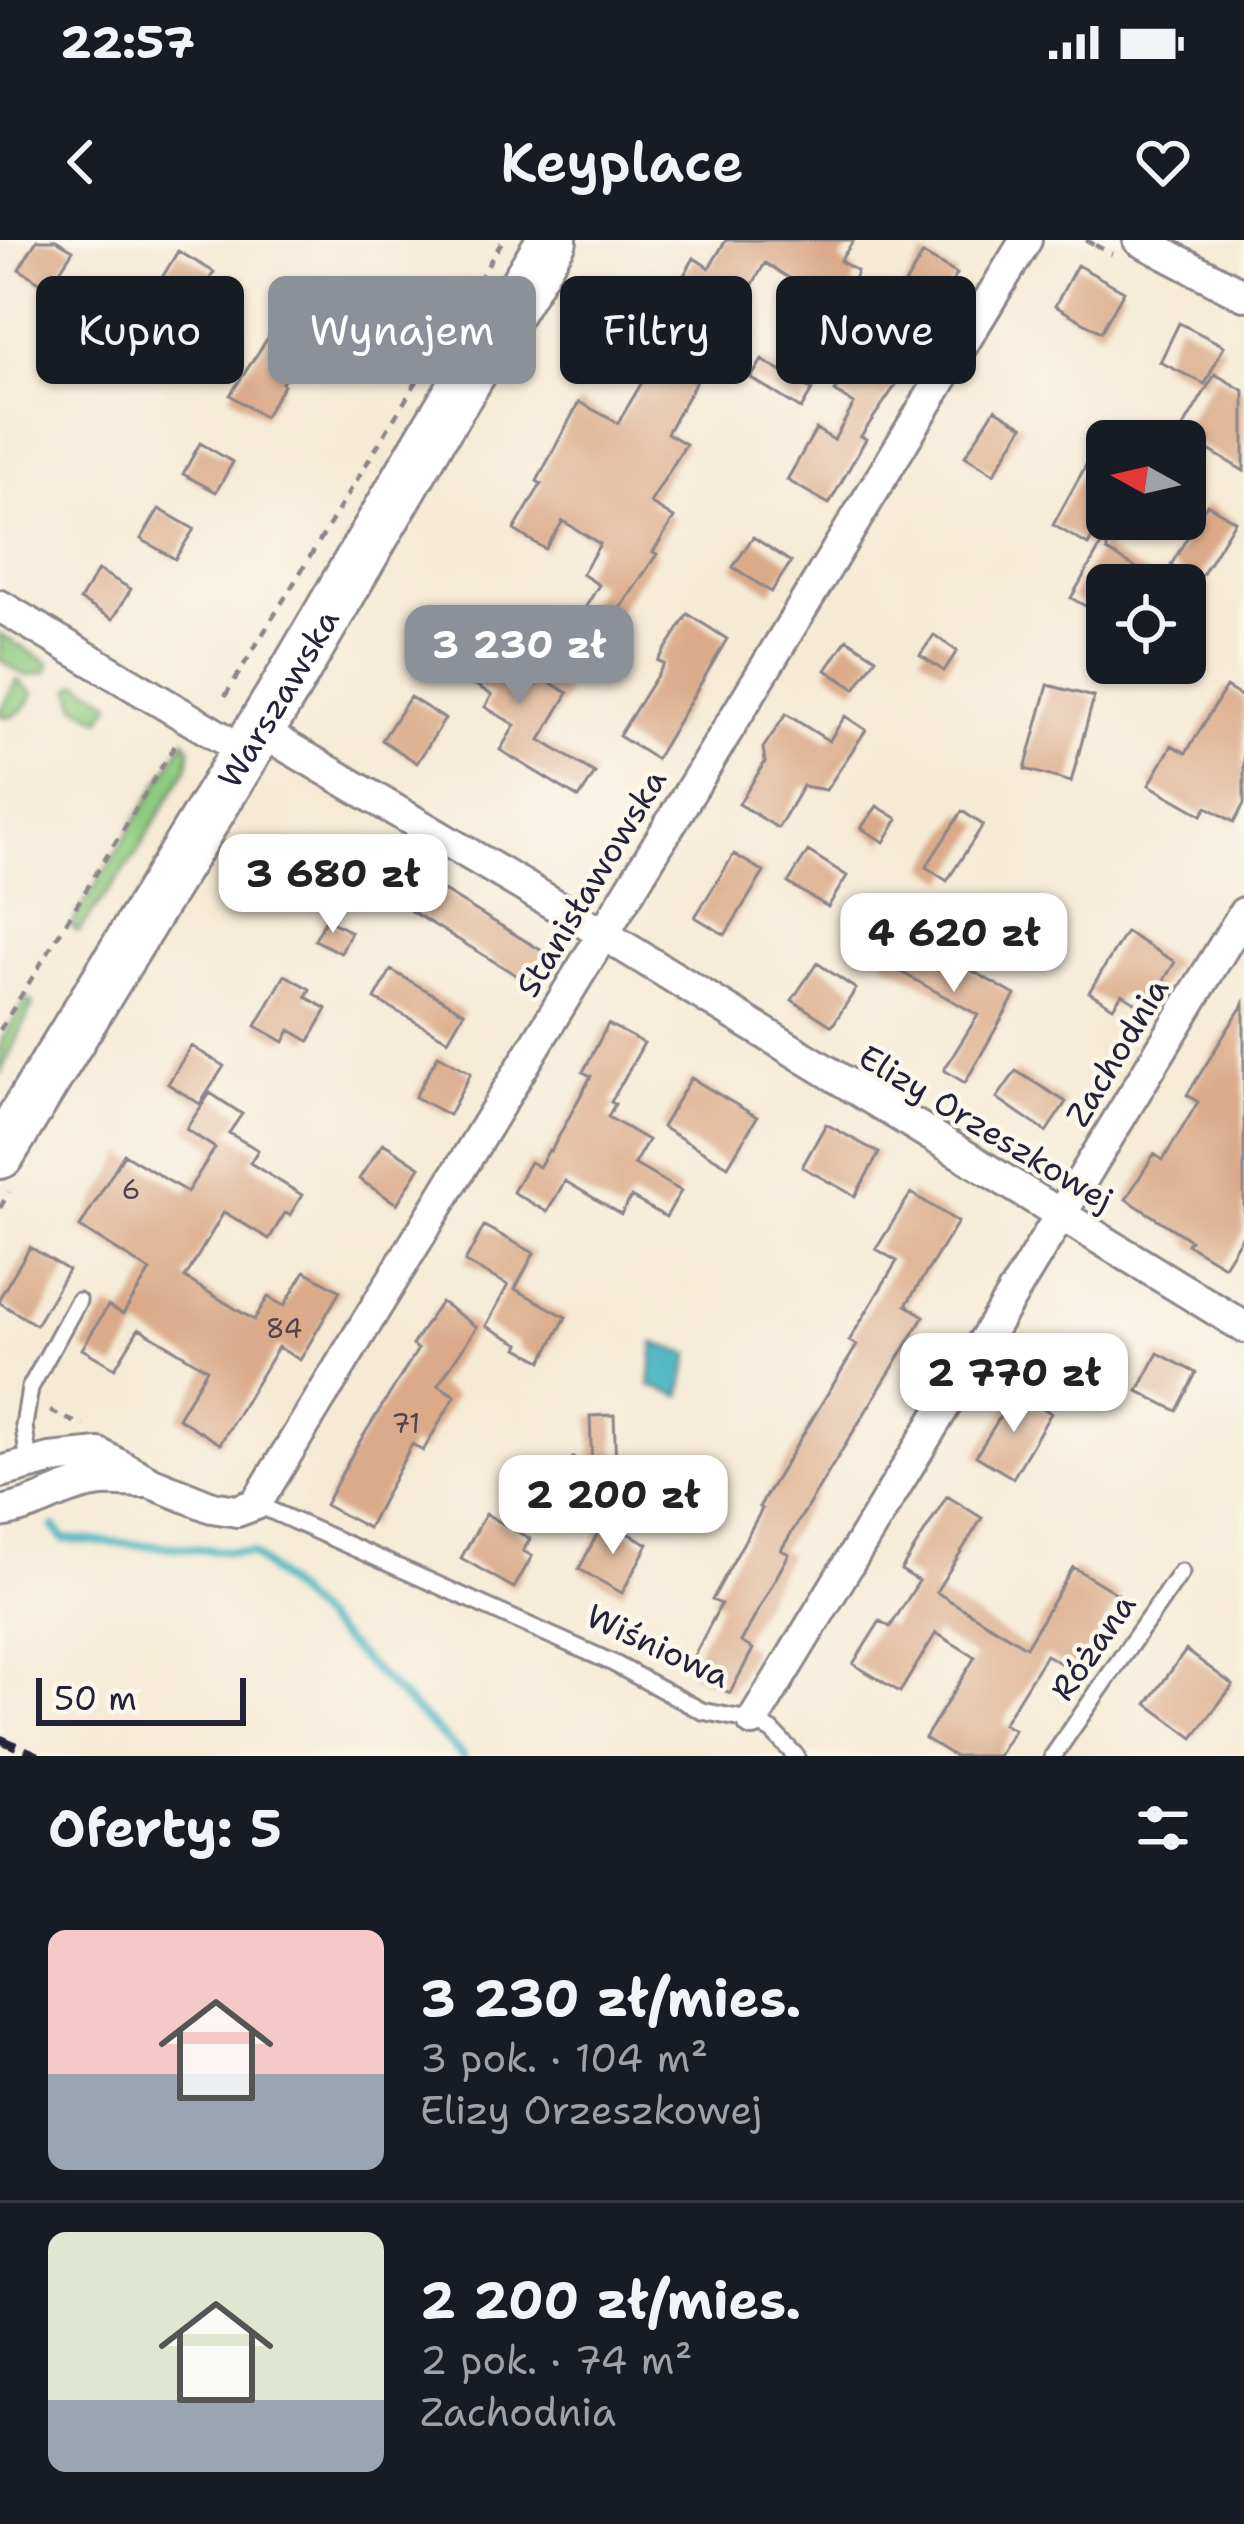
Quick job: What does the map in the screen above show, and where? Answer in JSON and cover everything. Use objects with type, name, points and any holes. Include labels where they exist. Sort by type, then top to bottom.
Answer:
[{"type":"main road","name":"Warszawska","points":[[0,1101],[219,733],[527,240]]},
{"type":"main road","name":"Warszawska","points":[[0,1154],[219,733],[419,458],[552,240]]},
{"type":"street","name":"Stanisławowska","points":[[256,1504],[1026,240]]},
{"type":"street","points":[[1139,240],[1244,295]]},
{"type":"street","name":"Elizy Orzeszkowej","points":[[0,606],[219,733],[602,934],[1244,1327]]},
{"type":"street","name":"Zachodnia","points":[[753,1720],[1244,914]]},
{"type":"street","name":"Wiśniowa","points":[[14,1469],[99,1454],[152,1483],[228,1511],[256,1504]]},
{"type":"street","name":"Wiśniowa","points":[[0,1512],[100,1480],[152,1483]]},
{"type":"lane","points":[[14,1469],[30,1388],[78,1301]]},
{"type":"lane","name":"Wiśniowa","points":[[256,1504],[614,1663],[702,1711],[753,1720],[772,1731],[796,1756]]},
{"type":"lane","name":"Różana","points":[[1053,1756],[1181,1572]]},
{"type":"path","points":[[0,1030],[219,733],[503,240]]},
{"type":"path","points":[[1086,240],[1094,245],[1097,240]]},
{"type":"path","points":[[28,1401],[89,1429]]},
{"type":"green space","points":[[0,634],[49,663],[48,672],[26,676],[0,660]]},
{"type":"green space","points":[[17,680],[34,693],[21,711],[0,716],[0,711]]},
{"type":"green space","points":[[80,683],[112,702],[101,720],[77,706],[71,688]]},
{"type":"green space","points":[[185,740],[190,749],[188,766],[135,856],[78,932],[71,926]]},
{"type":"green space","points":[[27,999],[33,1004],[0,1074],[0,1043]]},
{"type":"water","points":[[654,1343],[690,1354],[681,1396],[650,1386]]},
{"type":"building","points":[[37,240],[56,240],[73,250],[57,276],[36,276],[36,280],[19,269]]},
{"type":"building","points":[[726,240],[854,240],[840,261],[857,271],[855,276],[786,276],[765,263],[752,285],[752,276],[684,276],[694,258],[709,268]]},
{"type":"building","points":[[178,251],[214,272],[212,276],[163,276]]},
{"type":"building","points":[[923,254],[956,276],[910,276]]},
{"type":"building","points":[[1077,265],[1124,291],[1101,332],[1055,306]]},
{"type":"building","points":[[1179,323],[1224,346],[1205,384],[1160,362]]},
{"type":"building","points":[[268,338],[268,384],[284,385],[264,417],[230,395],[237,384],[244,384],[244,374]]},
{"type":"building","points":[[762,360],[776,368],[776,384],[802,384],[812,390],[801,409],[752,376]]},
{"type":"building","points":[[1215,374],[1244,391],[1244,471],[1206,448],[1206,420],[1188,420]]},
{"type":"building","points":[[641,384],[695,384],[667,433],[686,444],[650,503],[674,518],[653,552],[657,554],[595,646],[571,631],[599,585],[582,574],[600,544],[563,521],[545,549],[514,530],[579,402],[618,423]]},
{"type":"building","points":[[840,384],[896,384],[861,436],[866,439],[829,504],[787,480],[816,429],[834,440],[854,404],[835,391]]},
{"type":"building","points":[[995,409],[1023,426],[994,474],[965,456]]},
{"type":"building","points":[[200,443],[233,462],[216,492],[183,474]]},
{"type":"building","points":[[1086,465],[1088,545],[1053,525]]},
{"type":"building","points":[[1206,506],[1235,521],[1206,569],[1206,564],[1172,564],[1186,540],[1206,540]]},
{"type":"building","points":[[159,509],[194,529],[175,559],[141,539]]},
{"type":"building","points":[[753,537],[791,562],[771,592],[733,567]]},
{"type":"building","points":[[1107,540],[1107,551],[1130,564],[1090,564]]},
{"type":"building","points":[[98,570],[131,589],[113,619],[80,600]]},
{"type":"building","points":[[1086,572],[1086,606],[1071,598]]},
{"type":"building","points":[[688,614],[727,639],[656,759],[619,736],[664,664],[658,661]]},
{"type":"building","points":[[451,630],[510,666],[519,650],[549,668],[542,678],[568,693],[540,740],[595,773],[579,798],[500,750],[515,725],[485,707],[492,695],[433,659]]},
{"type":"building","points":[[934,635],[957,651],[944,671],[920,655]]},
{"type":"building","points":[[847,639],[876,658],[855,689],[826,670]]},
{"type":"building","points":[[1048,685],[1094,697],[1071,782],[1025,769]]},
{"type":"building","points":[[1226,687],[1244,698],[1244,804],[1234,822],[1207,807],[1202,815],[1149,785],[1172,745],[1186,753]]},
{"type":"building","points":[[410,697],[445,719],[417,763],[382,740]]},
{"type":"building","points":[[786,714],[829,741],[845,716],[866,730],[826,790],[803,786],[778,828],[739,804],[765,762],[763,748]]},
{"type":"building","points":[[877,806],[898,819],[884,842],[861,828]]},
{"type":"building","points":[[962,811],[983,825],[947,881],[926,867]]},
{"type":"building","points":[[370,846],[547,954],[529,983],[390,898],[385,906],[347,884]]},
{"type":"building","points":[[808,851],[847,876],[828,907],[788,883]]},
{"type":"building","points":[[734,854],[764,872],[725,935],[695,917]]},
{"type":"building","points":[[326,919],[351,932],[341,953],[315,940]]},
{"type":"building","points":[[900,930],[1015,995],[965,1083],[944,1070],[978,1015],[883,962]]},
{"type":"building","points":[[1126,932],[1175,962],[1146,1009],[1122,994],[1113,1007],[1089,992]]},
{"type":"building","points":[[817,963],[856,989],[832,1026],[792,1000]]},
{"type":"building","points":[[391,970],[464,1012],[448,1040],[375,999]]},
{"type":"building","points":[[285,975],[310,989],[306,997],[327,1009],[309,1041],[290,1030],[284,1042],[256,1026]]},
{"type":"building","points":[[1244,1003],[1244,1233],[1224,1266],[1126,1199],[1154,1154],[1163,1160],[1198,1102],[1187,1095]]},
{"type":"building","points":[[608,1024],[644,1043],[611,1102],[615,1104],[608,1117],[648,1140],[634,1164],[681,1191],[666,1217],[631,1197],[621,1214],[565,1181],[547,1212],[513,1192],[530,1162],[539,1167],[551,1151],[591,1076],[583,1072]]},
{"type":"building","points":[[191,1046],[224,1066],[200,1104],[168,1084]]},
{"type":"building","points":[[438,1055],[471,1073],[449,1115],[415,1097]]},
{"type":"building","points":[[1016,1071],[1066,1102],[1046,1132],[997,1098]]},
{"type":"building","points":[[691,1078],[757,1117],[728,1166],[662,1127]]},
{"type":"building","points":[[210,1093],[242,1114],[229,1133],[258,1150],[250,1163],[302,1195],[269,1239],[224,1212],[185,1278],[254,1320],[268,1297],[284,1306],[305,1271],[340,1291],[300,1360],[278,1347],[220,1444],[178,1418],[207,1369],[139,1328],[115,1368],[82,1349],[108,1306],[123,1314],[150,1271],[80,1227],[124,1154],[187,1192],[215,1148],[186,1129]]},
{"type":"building","points":[[826,1124],[879,1153],[855,1196],[802,1167]]},
{"type":"building","points":[[383,1143],[420,1167],[397,1204],[359,1179]]},
{"type":"building","points":[[911,1193],[958,1222],[906,1305],[924,1316],[781,1550],[789,1554],[741,1642],[753,1649],[730,1693],[686,1671],[721,1604],[712,1600],[759,1507],[857,1345],[849,1341],[897,1261],[876,1249]]},
{"type":"building","points":[[484,1226],[534,1253],[515,1289],[566,1317],[542,1361],[486,1326],[508,1285],[465,1262]]},
{"type":"building","points":[[30,1247],[68,1270],[36,1325],[0,1303]]},
{"type":"building","points":[[441,1302],[477,1327],[438,1385],[455,1396],[423,1451],[412,1444],[368,1528],[325,1505],[418,1349],[412,1345]]},
{"type":"building","points":[[1158,1353],[1196,1373],[1177,1411],[1138,1391]]},
{"type":"building","points":[[1015,1392],[1051,1413],[1013,1478],[976,1456]]},
{"type":"building","points":[[614,1415],[616,1467],[592,1468],[590,1416]]},
{"type":"building","points":[[573,1458],[592,1468],[566,1519],[547,1509]]},
{"type":"building","points":[[947,1496],[982,1518],[936,1592],[1026,1647],[1073,1567],[1121,1596],[1076,1672],[1046,1655],[1003,1724],[1014,1730],[998,1756],[954,1756],[925,1738],[975,1657],[936,1633],[900,1692],[853,1664],[880,1621],[890,1627],[919,1581],[901,1570]]},
{"type":"building","points":[[486,1514],[530,1539],[523,1551],[532,1556],[514,1588],[461,1558]]},
{"type":"building","points":[[604,1521],[648,1544],[622,1593],[579,1569]]},
{"type":"building","points":[[1186,1650],[1233,1685],[1193,1738],[1147,1704]]},
{"type":"waterway","points":[[54,1527],[63,1539],[252,1553],[463,1756]]},
{"type":"railway","points":[[0,1739],[38,1756]]}]
